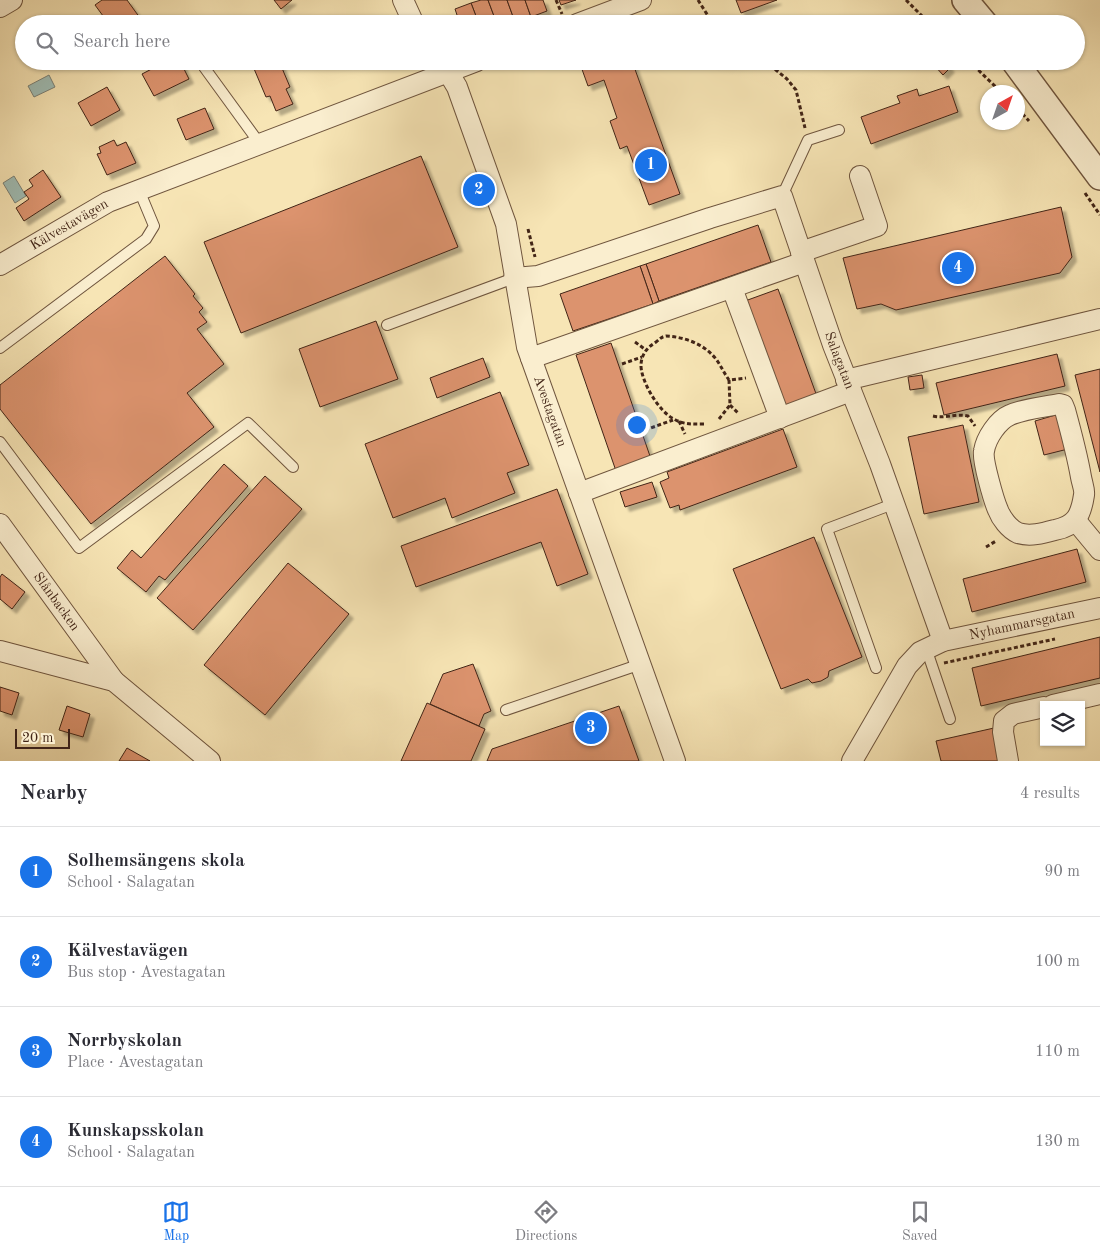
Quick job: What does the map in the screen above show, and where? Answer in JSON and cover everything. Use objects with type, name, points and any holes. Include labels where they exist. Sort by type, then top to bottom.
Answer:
[{"type":"street","points":[[0,7],[12,0]]},
{"type":"street","points":[[403,0],[410,15]]},
{"type":"street","points":[[601,15],[641,0]]},
{"type":"street","points":[[965,0],[978,15]]},
{"type":"street","name":"Kälvestavägen","points":[[0,265],[108,202],[260,144],[436,70]]},
{"type":"street","name":"Avestagatan","points":[[445,70],[457,87],[506,224],[527,347],[675,761]]},
{"type":"street","points":[[1021,70],[1100,177]]},
{"type":"street","points":[[531,358],[732,288],[877,226],[860,176]]},
{"type":"street","points":[[514,278],[538,276],[782,196]]},
{"type":"street","name":"Salagatan","points":[[782,196],[849,386],[894,504],[934,645]]},
{"type":"street","points":[[732,288],[780,418]]},
{"type":"street","points":[[579,492],[780,418],[849,386],[1100,319]]},
{"type":"street","points":[[1059,404],[1063,405],[1080,467],[1084,494],[1076,521],[1070,526],[1061,529],[1029,535],[1018,533],[1011,528],[998,512],[983,453],[986,443],[998,425],[1010,415],[1059,404]]},
{"type":"street","points":[[1076,521],[1100,550]]},
{"type":"street","name":"Slånbacken","points":[[0,524],[114,681]]},
{"type":"street","name":"Nyhammarsgatan","points":[[934,645],[1100,608]]},
{"type":"street","points":[[852,761],[907,666],[920,652],[934,645]]},
{"type":"street","points":[[0,651],[114,681],[210,761]]},
{"type":"street","points":[[1070,701],[1100,694]]},
{"type":"street","points":[[1008,761],[1003,732],[1004,721],[1013,714],[1040,708]]},
{"type":"lane","points":[[206,70],[260,144]]},
{"type":"lane","points":[[782,196],[808,140],[839,130]]},
{"type":"lane","points":[[0,348],[146,239],[154,226],[140,190]]},
{"type":"lane","points":[[387,325],[514,278]]},
{"type":"lane","points":[[0,442],[79,548],[248,423],[292,467]]},
{"type":"lane","points":[[876,668],[827,529],[894,504]]},
{"type":"lane","points":[[934,645],[933,668],[950,719]]},
{"type":"lane","points":[[506,710],[640,664]]},
{"type":"path","points":[[698,0],[707,15]]},
{"type":"path","points":[[906,0],[921,15]]},
{"type":"path","points":[[777,70],[787,78],[796,90],[808,140]]},
{"type":"path","points":[[978,70],[994,85]]},
{"type":"path","points":[[669,336],[694,342],[705,348],[716,358],[729,380],[730,405],[719,420],[704,424],[688,425],[674,419],[661,409],[649,389],[642,370],[643,357],[651,345],[662,337],[669,336]]},
{"type":"path","points":[[622,364],[643,357]]},
{"type":"path","points":[[729,380],[764,376]]},
{"type":"path","points":[[933,416],[942,418],[959,414],[968,416],[986,443]]},
{"type":"path","points":[[645,430],[674,419]]},
{"type":"path","points":[[933,668],[944,663],[1061,638]]},
{"type":"water","points":[[49,75],[55,87],[34,97],[28,86]]},
{"type":"water","points":[[14,176],[26,196],[15,203],[3,183]]},
{"type":"building","points":[[102,0],[127,0],[138,15],[102,15],[95,5]]},
{"type":"building","points":[[274,0],[292,0],[281,9]]},
{"type":"building","points":[[488,0],[494,15],[476,15],[471,3]]},
{"type":"building","points":[[488,0],[507,0],[512,15],[494,15]]},
{"type":"building","points":[[507,0],[525,0],[530,15],[512,15]]},
{"type":"building","points":[[525,0],[543,0],[547,11],[530,15]]},
{"type":"building","points":[[559,0],[576,0],[561,5]]},
{"type":"building","points":[[736,0],[777,0],[741,13]]},
{"type":"building","points":[[471,3],[476,15],[457,15],[455,9]]},
{"type":"building","points":[[150,70],[184,70],[189,79],[154,96],[142,74]]},
{"type":"building","points":[[255,70],[283,70],[290,87],[286,89],[293,104],[276,111],[270,96],[266,97]]},
{"type":"building","points":[[582,70],[635,70],[680,194],[649,205],[627,146],[620,149],[610,121],[617,118],[604,80],[588,86]]},
{"type":"building","points":[[938,70],[948,70],[943,75]]},
{"type":"building","points":[[949,86],[958,112],[871,144],[861,117],[900,103],[897,96],[917,89],[919,96]]},
{"type":"building","points":[[107,87],[120,110],[91,126],[78,103]]},
{"type":"building","points":[[205,108],[214,129],[186,140],[177,119]]},
{"type":"building","points":[[114,140],[117,146],[126,142],[136,163],[107,175],[97,154],[101,153],[99,147]]},
{"type":"building","points":[[421,156],[458,247],[241,333],[204,242]]},
{"type":"building","points":[[43,170],[61,197],[24,221],[16,208],[29,199],[24,192],[33,186],[29,180]]},
{"type":"building","points":[[1061,207],[1072,257],[1060,273],[896,310],[881,304],[857,309],[843,258]]},
{"type":"building","points":[[758,225],[771,262],[659,301],[646,264]]},
{"type":"building","points":[[165,256],[195,294],[193,296],[203,308],[199,312],[207,322],[197,329],[224,364],[187,393],[214,427],[91,524],[0,409],[0,385]]},
{"type":"building","points":[[646,264],[659,301],[653,304],[640,266]]},
{"type":"building","points":[[640,266],[653,304],[573,331],[560,294]]},
{"type":"building","points":[[778,289],[819,402],[786,414],[745,301]]},
{"type":"building","points":[[376,321],[398,379],[320,407],[299,349]]},
{"type":"building","points":[[611,343],[651,459],[616,471],[576,355]]},
{"type":"building","points":[[1057,354],[1065,386],[944,415],[936,383]]},
{"type":"building","points":[[483,358],[490,377],[437,398],[430,378]]},
{"type":"building","points":[[1100,369],[1100,472],[1075,375]]},
{"type":"building","points":[[922,375],[924,388],[910,390],[908,377]]},
{"type":"building","points":[[500,392],[529,465],[507,473],[515,493],[452,518],[445,498],[393,518],[365,444]]},
{"type":"building","points":[[1059,414],[1068,449],[1044,455],[1035,421]]},
{"type":"building","points":[[963,425],[979,502],[924,514],[908,437]]},
{"type":"building","points":[[783,429],[797,467],[680,510],[679,505],[670,508],[660,482],[669,478],[667,472]]},
{"type":"building","points":[[224,464],[248,486],[165,580],[159,576],[146,592],[117,568],[132,550],[141,558]]},
{"type":"building","points":[[265,476],[302,509],[193,630],[157,598]]},
{"type":"building","points":[[652,482],[657,497],[625,507],[620,492]]},
{"type":"building","points":[[557,489],[588,574],[557,586],[541,542],[416,587],[401,546]]},
{"type":"building","points":[[814,537],[862,657],[829,671],[828,677],[821,681],[812,683],[808,679],[781,689],[733,569]]},
{"type":"building","points":[[1077,549],[1086,582],[972,612],[963,579]]},
{"type":"building","points":[[288,563],[349,614],[265,715],[204,665]]},
{"type":"building","points":[[2,574],[25,592],[12,609],[0,599],[0,577]]},
{"type":"building","points":[[1100,637],[1100,678],[981,706],[972,668]]},
{"type":"building","points":[[473,664],[491,711],[484,714],[479,726],[430,704],[443,674]]},
{"type":"building","points":[[0,687],[19,693],[12,715],[0,711]]},
{"type":"building","points":[[427,703],[485,729],[471,761],[401,761]]},
{"type":"building","points":[[67,706],[90,714],[83,737],[59,730]]},
{"type":"building","points":[[619,706],[639,761],[487,761],[492,749]]},
{"type":"building","points":[[994,728],[1002,761],[941,761],[936,741]]},
{"type":"building","points":[[127,748],[150,761],[119,761]]},
{"type":"place","name":"Solhemsängens skola","points":[[651,165]]},
{"type":"place","name":"Kälvestavägen","points":[[479,190]]},
{"type":"place","name":"Kunskapsskolan","points":[[958,268]]},
{"type":"place","name":"Norrbyskolan","points":[[591,728]]}]
